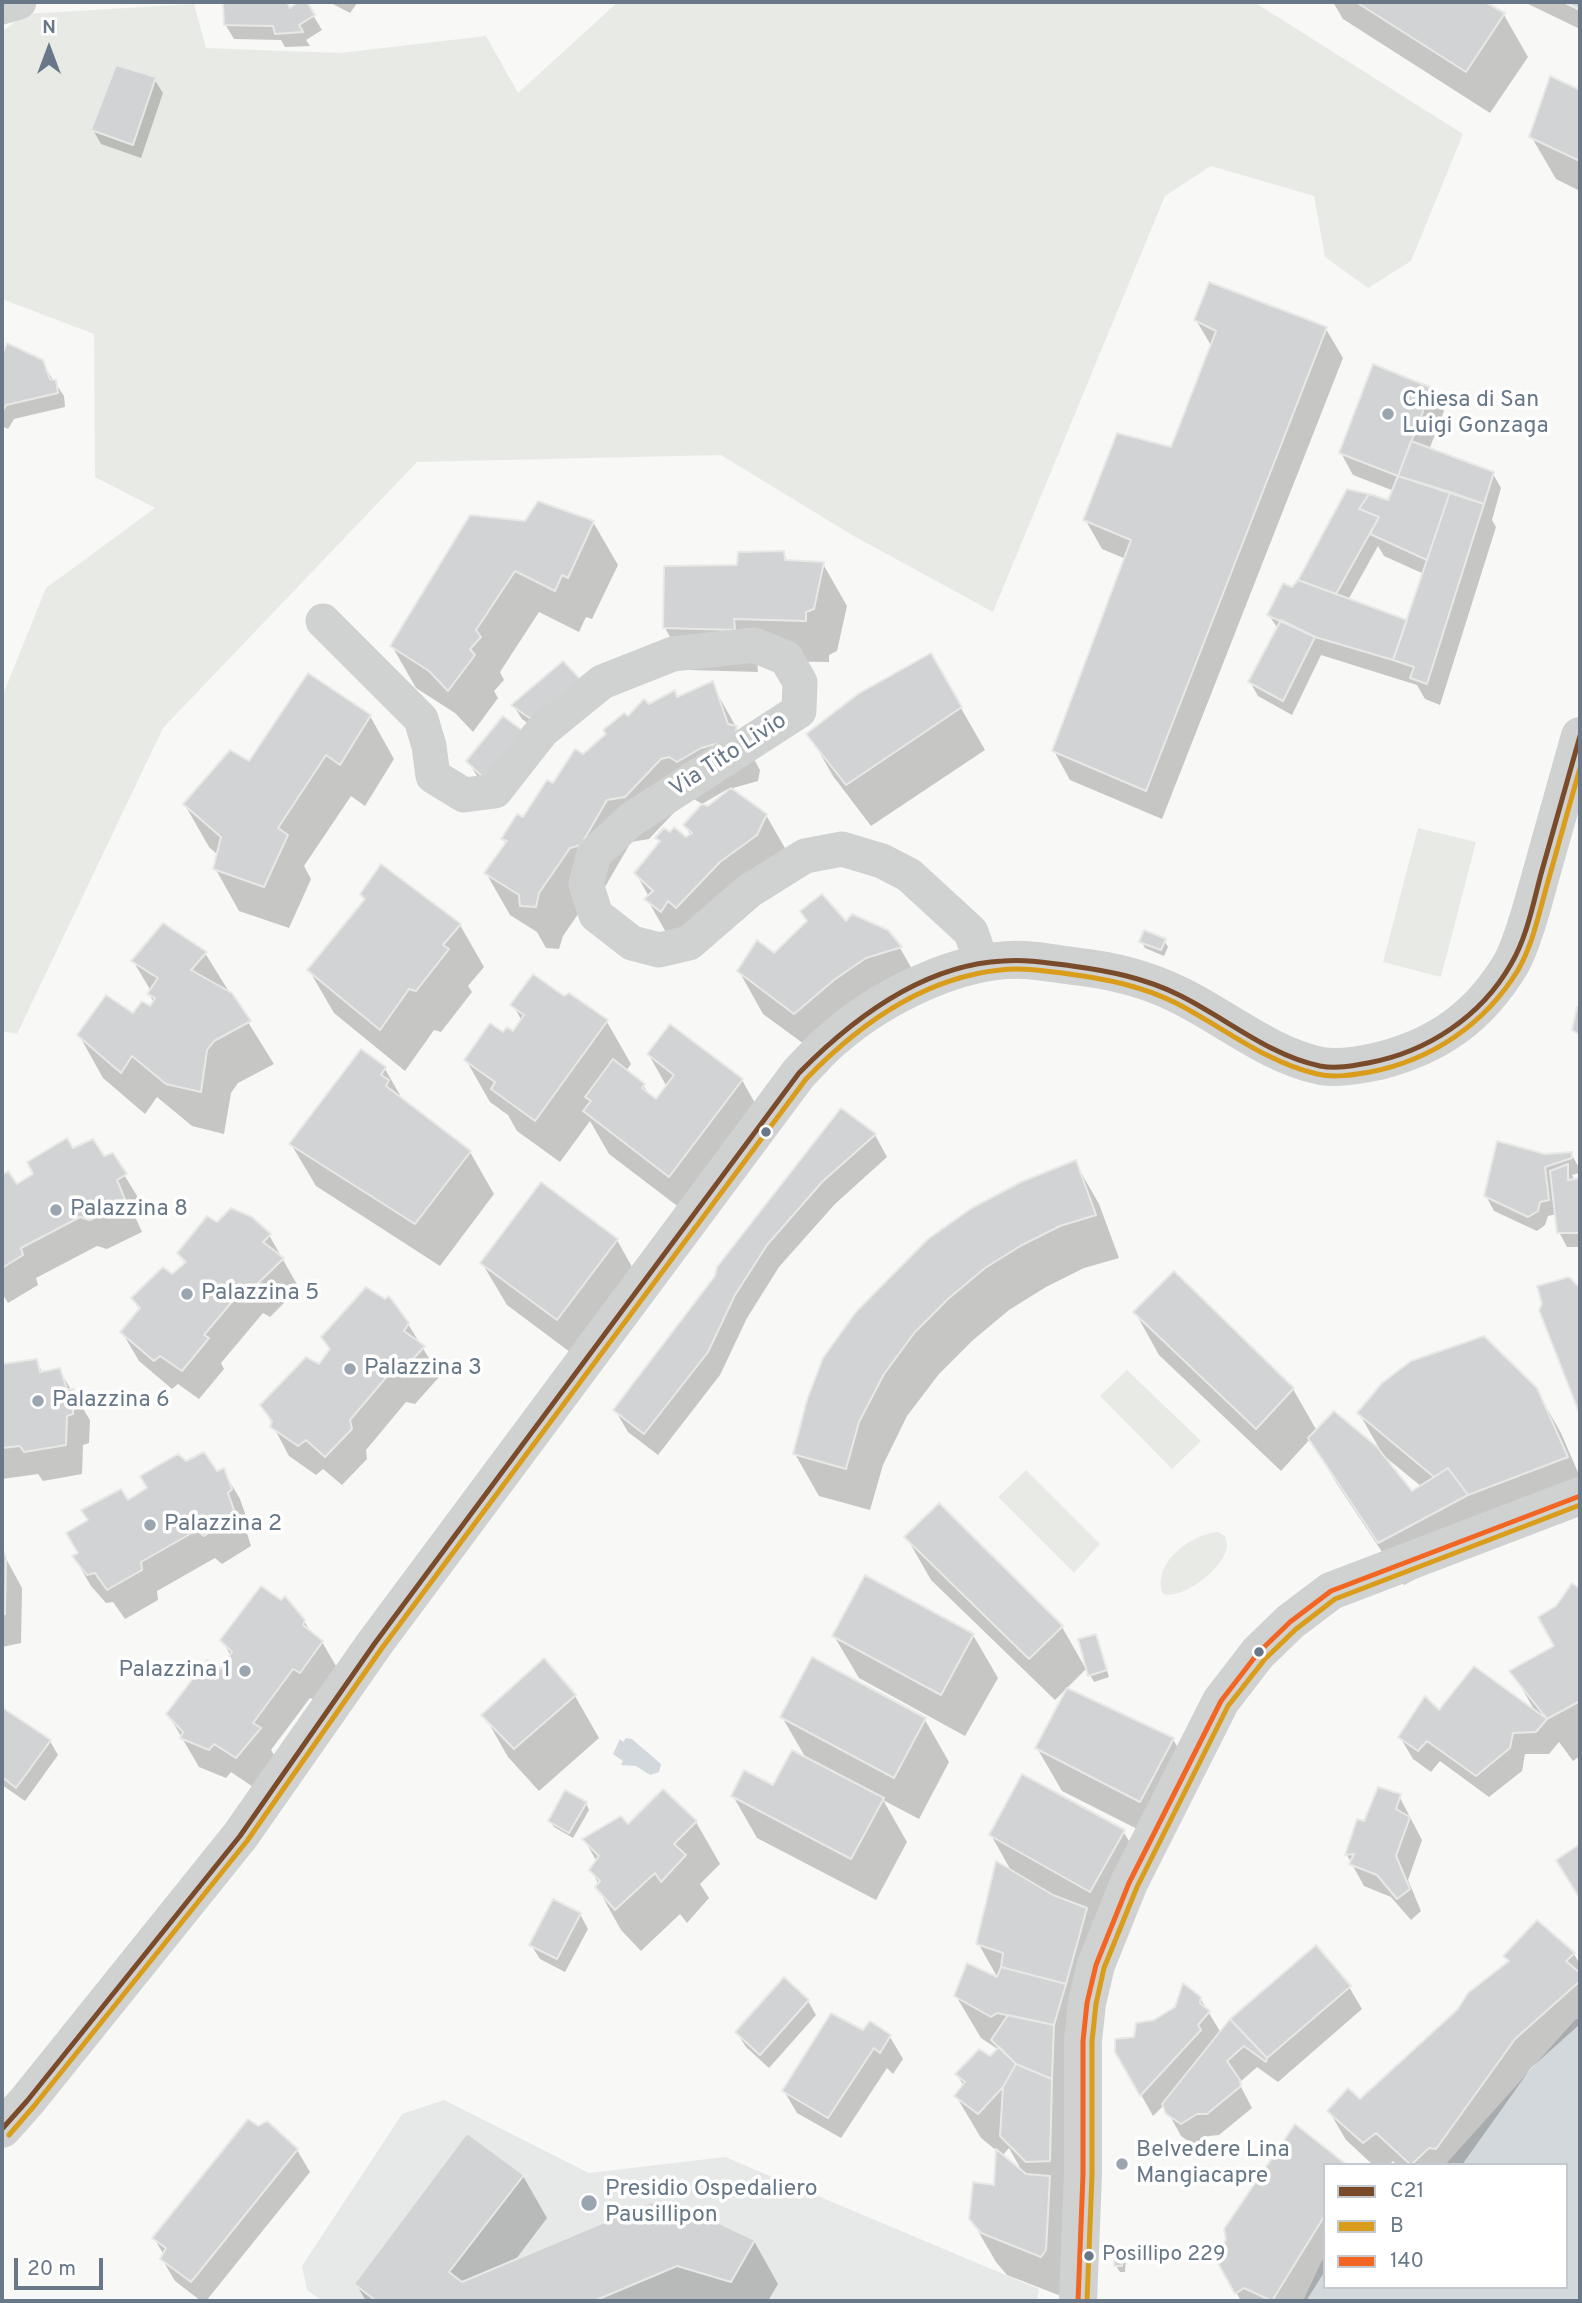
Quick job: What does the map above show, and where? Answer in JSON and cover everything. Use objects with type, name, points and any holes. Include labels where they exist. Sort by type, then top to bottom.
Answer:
[{"type":"street","points":[[2,7],[19,2]]},
{"type":"street","name":"Via Tito Livio","points":[[323,621],[421,719],[429,746],[433,776],[464,795],[495,791],[542,730],[601,682],[673,654],[754,645],[786,658],[800,682],[799,711],[632,819],[594,854],[586,884],[596,915],[632,943],[659,950],[689,943],[749,891],[805,856],[842,849],[882,861],[909,875],[971,932],[982,964]]},
{"type":"street","points":[[2,2129],[240,1836],[375,1643],[799,1073],[832,1039],[874,1007],[945,975],[982,964],[1024,960],[1104,969],[1140,978],[1180,996],[1264,1045],[1322,1066],[1360,1065],[1395,1057],[1437,1041],[1487,999],[1512,961],[1533,903],[1580,736]]},
{"type":"street","points":[[1078,2301],[1083,2175],[1083,2041],[1087,2003],[1096,1965],[1129,1883],[1221,1702],[1258,1653],[1290,1622],[1331,1591],[1580,1496]]},
{"type":"shaded area","points":[[618,2],[1254,2],[1463,134],[1411,261],[1368,288],[1325,257],[1314,196],[1211,166],[1165,196],[993,612],[852,535],[721,455],[417,462],[163,728],[17,1034],[2,1031],[2,697],[46,588],[155,508],[95,477],[94,334],[2,299],[2,32],[25,14],[194,4],[206,48],[340,53],[486,36],[518,93]]},
{"type":"shaded area","points":[[1418,828],[1476,842],[1441,977],[1383,962]]},
{"type":"shaded area","points":[[1127,1370],[1201,1441],[1172,1469],[1100,1396]]},
{"type":"shaded area","points":[[1026,1470],[1100,1544],[1074,1573],[998,1497]]},
{"type":"shaded area","points":[[1218,1532],[1225,1536],[1227,1547],[1219,1564],[1191,1587],[1171,1595],[1163,1594],[1161,1583],[1168,1562],[1196,1538]]},
{"type":"shaded area","points":[[626,1738],[632,1739],[661,1764],[659,1772],[650,1775],[636,1766],[621,1765],[623,1761],[613,1754],[620,1739],[623,1742]]},
{"type":"shaded area","points":[[1580,2018],[1580,2301],[1303,2301],[1323,2258],[1323,2289],[1568,2289],[1568,2163],[1447,2163],[1575,2020]]},
{"type":"shaded area","name":"Presidio Ospedaliero Pausillipon","points":[[444,2100],[589,2173],[725,2157],[1039,2289],[1037,2301],[322,2301],[307,2290],[302,2266],[402,2114]]},
{"type":"building","points":[[223,2],[287,2],[290,8],[298,2],[307,2],[315,15],[299,25],[303,32],[275,34],[273,26],[224,25]]},
{"type":"building","points":[[1356,2],[1485,2],[1505,13],[1466,72]]},
{"type":"building","points":[[1565,2],[1580,2],[1580,9]]},
{"type":"building","points":[[116,65],[156,77],[133,145],[91,130]]},
{"type":"building","points":[[1550,76],[1580,90],[1580,161],[1529,137]]},
{"type":"building","points":[[1209,282],[1327,327],[1146,791],[1052,751],[1131,540],[1083,520],[1117,433],[1171,447],[1216,331],[1194,320]]},
{"type":"building","points":[[7,343],[43,360],[50,379],[56,380],[58,393],[6,405],[2,412],[2,355]]},
{"type":"building","name":"Chiesa di San Luigi Gonzaga","points":[[1373,364],[1432,388],[1398,476],[1339,453]]},
{"type":"building","points":[[1411,441],[1494,472],[1484,504],[1398,476]]},
{"type":"building","points":[[1398,476],[1450,492],[1427,560],[1370,534],[1379,517],[1359,509],[1369,494],[1388,500]]},
{"type":"building","points":[[1347,489],[1369,494],[1359,509],[1379,517],[1336,594],[1298,580]]},
{"type":"building","points":[[1450,492],[1484,504],[1427,684],[1410,678],[1414,667],[1393,660]]},
{"type":"building","points":[[538,501],[594,521],[568,578],[562,575],[555,591],[515,571],[476,630],[481,637],[470,649],[475,655],[448,691],[429,671],[390,646],[470,515],[525,521]]},
{"type":"building","points":[[784,551],[785,560],[824,562],[814,609],[806,612],[806,621],[734,619],[735,630],[663,628],[664,566],[737,565],[738,552]]},
{"type":"building","points":[[1298,580],[1407,620],[1393,660],[1315,637],[1267,615],[1283,583],[1292,587]]},
{"type":"building","points":[[1281,620],[1315,637],[1283,701],[1248,682]]},
{"type":"building","points":[[931,653],[962,707],[846,785],[806,734],[858,694]]},
{"type":"building","points":[[563,661],[583,682],[538,724],[511,705]]},
{"type":"building","points":[[308,673],[371,715],[340,765],[326,755],[278,828],[288,835],[264,887],[213,869],[221,837],[183,804],[230,750],[249,761]]},
{"type":"building","points":[[713,681],[728,724],[737,726],[734,739],[701,748],[677,762],[669,757],[661,759],[625,797],[607,800],[581,845],[570,848],[539,893],[536,907],[520,906],[519,895],[484,873],[507,841],[501,839],[517,814],[523,817],[547,780],[553,783],[575,749],[583,754],[606,734],[603,730],[624,713],[628,716],[644,699],[649,704],[675,690],[677,697]]},
{"type":"building","points":[[503,716],[527,734],[489,783],[466,761]]},
{"type":"building","points":[[731,788],[767,814],[757,835],[720,862],[676,908],[668,901],[661,912],[644,899],[653,891],[634,873],[660,841],[655,838],[664,828],[670,832],[674,827],[686,837],[692,833],[683,825],[702,804],[708,806]]},
{"type":"building","points":[[381,864],[461,924],[443,945],[449,949],[416,991],[409,989],[380,1030],[307,970],[365,899],[360,894]]},
{"type":"building","points":[[822,894],[846,921],[852,914],[888,930],[902,947],[866,958],[834,980],[794,1014],[737,971],[757,940],[774,953],[807,921],[800,911]]},
{"type":"building","points":[[163,923],[207,952],[191,970],[232,993],[251,1021],[214,1041],[207,1050],[201,1092],[166,1084],[132,1056],[121,1073],[77,1035],[106,995],[133,1013],[142,1001],[150,1006],[155,998],[147,994],[158,978],[131,961]]},
{"type":"building","points":[[1144,930],[1166,939],[1161,950],[1139,942]]},
{"type":"building","points":[[533,974],[564,996],[569,993],[608,1020],[535,1121],[491,1089],[495,1082],[464,1060],[490,1023],[503,1032],[507,1027],[513,1031],[524,1015],[510,1005]]},
{"type":"building","points":[[1577,1007],[1580,1009],[1580,1035],[1572,1030]]},
{"type":"building","points":[[670,1024],[743,1079],[669,1177],[583,1111],[591,1101],[585,1097],[613,1059],[645,1084],[642,1088],[656,1099],[674,1075],[647,1054]]},
{"type":"building","points":[[361,1049],[386,1067],[381,1075],[389,1080],[386,1086],[471,1151],[415,1224],[289,1144]]},
{"type":"building","points":[[841,1108],[876,1134],[822,1182],[767,1245],[735,1295],[708,1352],[644,1434],[613,1410],[715,1276],[717,1267]]},
{"type":"building","name":"Palazzina 8","points":[[67,1138],[73,1148],[93,1139],[104,1156],[113,1153],[127,1174],[117,1180],[126,1202],[90,1220],[80,1217],[21,1248],[23,1255],[2,1268],[2,1175],[8,1171],[17,1184],[33,1174],[27,1162]]},
{"type":"building","points":[[1497,1141],[1545,1154],[1572,1152],[1572,1158],[1545,1167],[1549,1200],[1540,1202],[1538,1211],[1528,1217],[1484,1196]]},
{"type":"building","points":[[1076,1160],[1096,1215],[1060,1226],[985,1268],[915,1332],[884,1374],[859,1422],[846,1469],[793,1454],[807,1400],[823,1358],[856,1312],[928,1239],[972,1208],[1021,1182]]},
{"type":"building","points":[[1568,1164],[1568,1180],[1580,1178],[1580,1233],[1557,1233],[1550,1171]]},
{"type":"building","points":[[541,1182],[618,1239],[557,1320],[480,1263]]},
{"type":"building","name":"Palazzina 5","points":[[231,1208],[252,1217],[271,1234],[263,1242],[284,1258],[252,1289],[246,1285],[204,1335],[209,1338],[182,1371],[160,1356],[154,1361],[120,1332],[140,1308],[131,1298],[163,1267],[172,1274],[186,1262],[177,1253],[207,1216],[217,1222]]},
{"type":"building","points":[[1174,1271],[1294,1388],[1256,1429],[1133,1312]]},
{"type":"building","points":[[1569,1277],[1580,1288],[1580,1415],[1539,1310],[1542,1304],[1537,1286]]},
{"type":"building","name":"Palazzina 3","points":[[366,1287],[385,1299],[389,1296],[409,1323],[404,1331],[425,1346],[398,1375],[389,1374],[350,1420],[352,1429],[325,1457],[306,1440],[298,1446],[270,1427],[272,1421],[260,1405],[306,1357],[319,1364],[330,1349],[321,1337]]},
{"type":"building","points":[[1484,1336],[1537,1388],[1568,1457],[1468,1495],[1448,1468],[1434,1477],[1357,1413],[1382,1383],[1411,1361]]},
{"type":"building","name":"Palazzina 6","points":[[37,1359],[40,1372],[60,1368],[67,1389],[74,1389],[73,1414],[67,1416],[66,1445],[24,1452],[20,1446],[2,1448],[2,1364]]},
{"type":"building","points":[[1334,1411],[1376,1446],[1412,1491],[1448,1468],[1468,1495],[1378,1543],[1308,1438]]},
{"type":"building","name":"Palazzina 2","points":[[204,1452],[217,1471],[224,1468],[232,1489],[228,1493],[236,1516],[204,1536],[197,1530],[141,1562],[142,1570],[107,1590],[95,1573],[87,1575],[72,1556],[78,1553],[66,1533],[88,1520],[81,1510],[121,1489],[128,1500],[147,1488],[140,1476],[178,1454],[186,1461]]},
{"type":"building","points":[[939,1503],[1063,1626],[1029,1659],[904,1537]]},
{"type":"building","points":[[2,1549],[6,1557],[5,1614],[2,1614]]},
{"type":"building","points":[[865,1575],[974,1634],[941,1695],[832,1636]]},
{"type":"building","points":[[1572,1583],[1580,1589],[1580,1701],[1547,1719],[1509,1671],[1554,1646],[1538,1617],[1556,1606]]},
{"type":"building","name":"Palazzina 1","points":[[261,1586],[281,1600],[285,1596],[305,1620],[303,1625],[323,1641],[300,1673],[293,1669],[253,1723],[261,1728],[236,1758],[214,1744],[209,1750],[180,1738],[183,1732],[166,1714],[207,1660],[221,1669],[232,1652],[220,1640]]},
{"type":"building","points":[[1096,1634],[1107,1670],[1088,1676],[1078,1639]]},
{"type":"building","points":[[812,1657],[926,1718],[894,1778],[780,1717]]},
{"type":"building","points":[[544,1658],[576,1695],[514,1749],[481,1715]]},
{"type":"building","points":[[1474,1666],[1547,1719],[1536,1732],[1513,1733],[1510,1748],[1476,1776],[1427,1741],[1418,1751],[1398,1737],[1425,1696],[1439,1710]]},
{"type":"building","points":[[1067,1688],[1174,1738],[1140,1802],[1035,1748]]},
{"type":"building","points":[[3,1708],[51,1740],[16,1788],[2,1777]]},
{"type":"building","points":[[792,1750],[884,1798],[851,1859],[731,1796],[744,1770],[773,1785]]},
{"type":"building","points":[[1022,1774],[1125,1830],[1090,1892],[989,1835]]},
{"type":"building","points":[[1378,1787],[1401,1794],[1396,1809],[1410,1817],[1396,1856],[1410,1889],[1397,1899],[1377,1875],[1349,1864],[1354,1854],[1345,1855],[1357,1819],[1364,1821]]},
{"type":"building","points":[[663,1789],[697,1821],[674,1844],[686,1855],[661,1882],[655,1873],[615,1910],[595,1887],[600,1881],[589,1870],[599,1856],[582,1839],[621,1816],[628,1824]]},
{"type":"building","points":[[565,1790],[587,1802],[569,1833],[548,1821]]},
{"type":"building","points":[[1580,1844],[1580,1899],[1556,1860]]},
{"type":"building","points":[[996,1861],[1053,1895],[1087,1908],[1066,1984],[1001,1967],[1003,1953],[976,1944]]},
{"type":"building","points":[[553,1899],[581,1913],[557,1959],[529,1945]]},
{"type":"building","points":[[1537,1920],[1575,1953],[1566,1961],[1580,1973],[1580,1981],[1515,2039],[1436,2149],[1429,2148],[1413,2163],[1409,2163],[1376,2133],[1363,2143],[1327,2111],[1348,2088],[1360,2099],[1458,2009],[1468,1993],[1509,1961],[1503,1956]]},
{"type":"building","points":[[1316,1945],[1351,1986],[1267,2058],[1230,2019]]},
{"type":"building","points":[[967,1963],[997,1977],[1001,1967],[1066,1984],[1054,2025],[997,2013],[991,2017],[954,1996]]},
{"type":"building","points":[[784,1977],[809,2000],[760,2055],[735,2032]]},
{"type":"building","points":[[1183,1983],[1201,1997],[1200,2003],[1210,2011],[1198,2025],[1201,2030],[1140,2096],[1115,2052],[1115,2039],[1134,2037],[1136,2023],[1154,2020],[1175,2007]]},
{"type":"building","points":[[831,2013],[863,2030],[870,2021],[891,2035],[880,2053],[874,2048],[828,2118],[782,2091]]},
{"type":"building","points":[[1008,2015],[1054,2025],[1052,2079],[1016,2064],[991,2040]]},
{"type":"building","points":[[1230,2019],[1267,2058],[1266,2062],[1244,2046],[1227,2061],[1241,2086],[1207,2114],[1197,2114],[1181,2124],[1166,2114],[1162,2104]]},
{"type":"building","points":[[999,2047],[1016,2064],[1003,2087],[978,2114],[954,2096],[965,2082],[955,2074],[979,2049],[990,2056]]},
{"type":"building","points":[[1016,2064],[1052,2079],[1050,2161],[1026,2162],[1000,2136],[1003,2087]]},
{"type":"building","points":[[248,2119],[258,2126],[267,2121],[298,2149],[191,2282],[160,2259],[166,2248],[152,2238]]},
{"type":"building","points":[[1295,2124],[1344,2163],[1323,2163],[1323,2218],[1272,2301],[1244,2288],[1235,2294],[1214,2256],[1226,2240],[1224,2229]]},
{"type":"building","points":[[467,2133],[524,2175],[449,2272],[462,2282],[652,2202],[677,2203],[755,2240],[731,2282],[677,2266],[594,2301],[376,2301],[354,2284]]},
{"type":"building","points":[[996,2149],[1026,2174],[1050,2176],[1046,2250],[1041,2257],[981,2233],[969,2219],[973,2182],[994,2185]]},
{"type":"building","points":[[1115,2248],[1123,2248],[1122,2266],[1114,2266]]},
{"type":"transit line","name":"C21","points":[[2,2129],[240,1836],[375,1643],[799,1073],[842,1033],[891,998],[945,972],[973,965],[1012,961],[1100,970],[1153,984],[1196,1004],[1283,1054],[1320,1066],[1356,1065],[1390,1058],[1411,1050],[1431,1041],[1468,1016],[1499,983],[1511,964],[1529,920],[1580,736]]},
{"type":"transit line","name":"B","points":[[9,2135],[247,1841],[382,1648],[806,1079],[847,1040],[894,1007],[945,983],[1000,970],[1026,969],[1097,978],[1150,992],[1176,1003],[1262,1053],[1317,1074],[1337,1076],[1364,1073],[1415,1059],[1455,1037],[1473,1023],[1490,1007],[1518,970],[1535,928],[1580,768]]},
{"type":"transit line","name":"140","points":[[1078,2301],[1083,2175],[1083,2041],[1087,2003],[1096,1965],[1129,1883],[1221,1701],[1258,1653],[1290,1622],[1331,1591],[1580,1496]]},
{"type":"transit line","name":"B","points":[[1087,2301],[1092,2175],[1092,2041],[1104,1968],[1137,1887],[1228,1706],[1265,1659],[1296,1629],[1335,1599],[1580,1505]]},
{"type":"place","name":"Chiesa di San Luigi Gonzaga","points":[[1388,414]]},
{"type":"place","name":"Palazzina 8","points":[[56,1210]]},
{"type":"place","name":"Palazzina 5","points":[[187,1294]]},
{"type":"place","name":"Palazzina 3","points":[[350,1369]]},
{"type":"place","name":"Palazzina 6","points":[[38,1401]]},
{"type":"place","name":"Palazzina 2","points":[[150,1525]]},
{"type":"place","name":"Palazzina 1","points":[[245,1671]]},
{"type":"place","name":"Belvedere Lina Mangiacapre","points":[[1122,2164]]},
{"type":"place","name":"Presidio Ospedaliero Pausillipon","points":[[589,2203]]},
{"type":"place","name":"Posillipo 229","points":[[1089,2256]]}]
